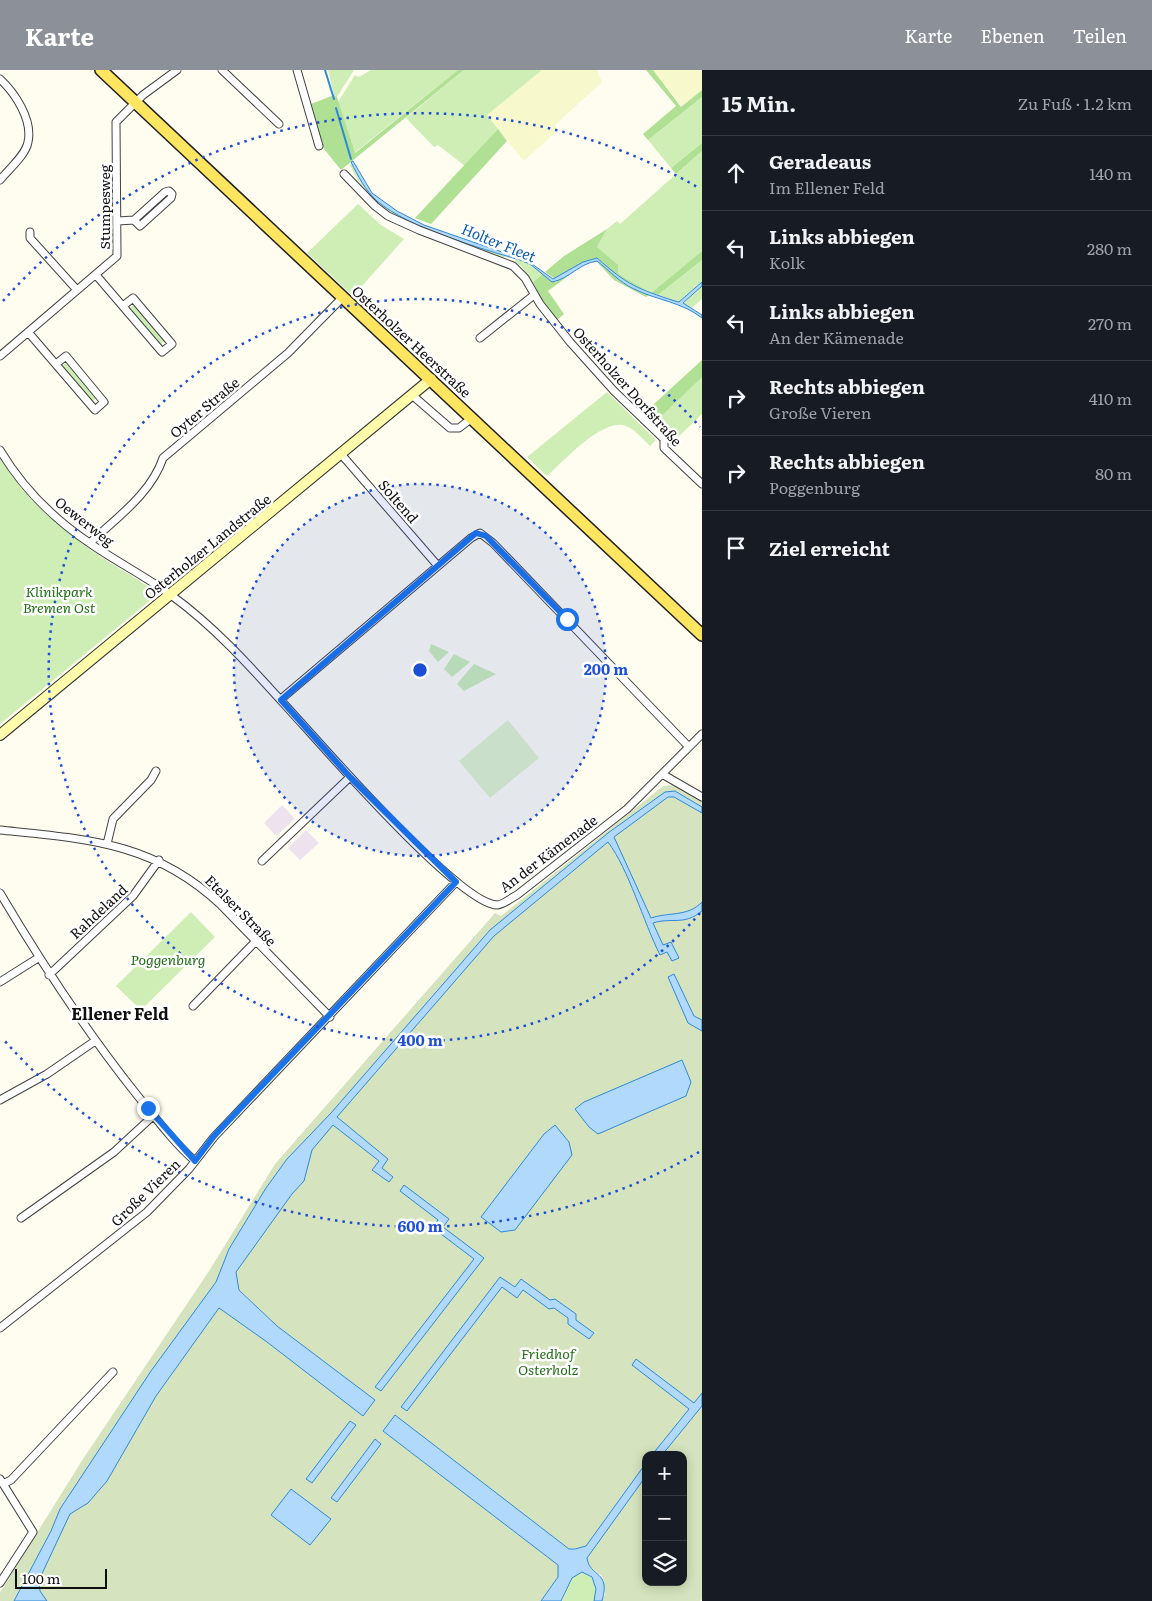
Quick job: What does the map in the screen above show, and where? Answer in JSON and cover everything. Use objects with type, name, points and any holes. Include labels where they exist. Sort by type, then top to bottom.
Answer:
[{"type":"main road","name":"Osterholzer Heerstraße","points":[[101,70],[702,635]]},
{"type":"main road","name":"Osterholzer Landstraße","points":[[0,735],[431,379]]},
{"type":"street","name":"Stumpesweg","points":[[0,356],[117,256],[116,122],[136,102],[177,70]]},
{"type":"street","points":[[222,70],[279,124]]},
{"type":"street","points":[[297,70],[319,146]]},
{"type":"street","points":[[0,79],[18,100],[25,116],[29,141],[26,149],[0,180]]},
{"type":"street","name":"Osterholzer Dorfstraße","points":[[344,174],[375,206],[402,223],[513,266],[525,278],[534,294],[570,342],[614,391],[664,439],[664,448],[702,484]]},
{"type":"street","points":[[118,220],[134,220],[165,192],[169,191],[172,194],[171,198],[140,226],[134,220]]},
{"type":"street","points":[[30,232],[30,238],[78,290]]},
{"type":"street","points":[[96,275],[162,352],[172,344],[132,298],[123,306]]},
{"type":"street","points":[[480,338],[534,294]]},
{"type":"street","name":"Oyter Straße","points":[[90,543],[150,485],[158,472],[163,458],[288,353],[342,297]]},
{"type":"street","points":[[28,332],[94,410],[104,402],[66,356],[56,364]]},
{"type":"street","points":[[412,395],[447,427],[459,428],[472,418]]},
{"type":"street","name":"Oewerweg","points":[[0,450],[31,492],[90,543],[170,594]]},
{"type":"street","name":"Soltend","points":[[341,454],[438,566]]},
{"type":"street","points":[[281,700],[471,538],[480,533],[493,543],[688,746]]},
{"type":"street","name":"An der Kämenade","points":[[170,594],[225,640],[350,777],[456,882],[473,896],[487,903],[498,905],[517,896],[626,809],[702,734]]},
{"type":"street","points":[[106,844],[113,819],[151,780],[156,771]]},
{"type":"street","points":[[662,774],[702,797]]},
{"type":"street","points":[[262,860],[350,777]]},
{"type":"street","name":"Etelser Straße","points":[[0,830],[106,844],[159,860],[188,876],[205,890],[330,1017]]},
{"type":"street","name":"Rahdeland","points":[[49,975],[133,896],[159,860]]},
{"type":"street","name":"Große Vieren","points":[[0,1328],[147,1212],[195,1161],[214,1136],[330,1017],[456,882]]},
{"type":"street","points":[[0,893],[38,958],[95,1041],[154,1115],[195,1161]]},
{"type":"street","points":[[193,1006],[256,941]]},
{"type":"street","points":[[0,982],[38,958]]},
{"type":"street","points":[[0,1100],[47,1074],[95,1041]]},
{"type":"street","points":[[21,1218],[114,1152],[154,1115]]},
{"type":"street","points":[[0,1583],[33,1532],[2,1481],[11,1480],[114,1372]]},
{"type":"shaded area","points":[[282,805],[295,819],[276,836],[264,823]]},
{"type":"shaded area","points":[[306,830],[319,843],[300,860],[288,848]]},
{"type":"green space","points":[[328,70],[354,70],[337,97],[334,95]]},
{"type":"green space","points":[[371,70],[458,70],[354,153],[338,102],[355,75],[359,77]]},
{"type":"green space","points":[[458,70],[464,70],[341,170],[320,144],[311,104],[334,95],[337,97],[355,153]]},
{"type":"green space","points":[[464,70],[542,70],[487,115],[498,129],[465,166],[438,145],[434,147],[406,118]]},
{"type":"green space","points":[[542,70],[597,70],[602,82],[555,125],[558,130],[524,161],[486,115]]},
{"type":"green space","points":[[646,70],[653,70],[681,107],[702,90],[702,97],[648,140],[643,134],[676,106]]},
{"type":"green space","points":[[653,70],[702,70],[702,90],[682,107]]},
{"type":"green space","points":[[702,97],[702,143],[671,168],[648,140]]},
{"type":"green space","points":[[498,129],[507,141],[431,224],[415,218]]},
{"type":"green space","points":[[702,143],[702,151],[676,174],[671,168]]},
{"type":"green space","points":[[702,151],[702,251],[651,293],[617,274],[597,247],[607,229],[617,221],[620,224]]},
{"type":"green space","points":[[352,164],[365,184],[380,200],[398,214],[439,233],[505,256],[504,258],[437,236],[395,216],[377,202],[362,185],[350,165]]},
{"type":"green space","points":[[358,204],[381,225],[404,239],[353,296],[307,253]]},
{"type":"green space","points":[[607,229],[597,247],[618,265],[618,274],[650,292],[626,281],[597,258],[583,262],[555,279],[545,272],[564,256]]},
{"type":"green space","points":[[702,251],[702,260],[658,295],[651,293]]},
{"type":"green space","points":[[516,259],[530,264],[543,274],[533,282],[521,266],[515,262]]},
{"type":"green space","points":[[702,260],[702,282],[679,302],[658,295]]},
{"type":"green space","points":[[597,261],[623,283],[649,295],[646,297],[614,280],[597,262],[584,264]]},
{"type":"green space","points":[[584,264],[548,291],[564,314],[557,320],[544,304],[533,282],[543,274],[555,282]]},
{"type":"green space","points":[[702,286],[702,299],[692,308],[683,304]]},
{"type":"green space","points":[[135,304],[166,340],[159,345],[129,309]]},
{"type":"green space","points":[[702,360],[702,414],[672,443],[652,425]]},
{"type":"green space","points":[[702,360],[702,377],[652,425],[642,415]]},
{"type":"green space","points":[[67,362],[97,397],[91,403],[61,367]]},
{"type":"green space","points":[[607,392],[656,440],[650,446],[629,427],[617,425],[606,428],[584,442],[547,476],[527,457]]},
{"type":"green space","name":"Klinikpark Bremen Ost","points":[[0,459],[32,498],[68,533],[95,553],[153,590],[153,598],[0,724]]},
{"type":"green space","points":[[431,644],[449,652],[438,662],[429,651]]},
{"type":"green space","points":[[454,654],[470,662],[452,677],[444,669]]},
{"type":"green space","points":[[474,664],[496,674],[464,691],[457,684]]},
{"type":"green space","points":[[508,720],[539,758],[490,798],[459,761]]},
{"type":"green space","name":"Friedhof Osterholz","points":[[673,785],[702,801],[702,1599],[700,1601],[602,1601],[605,1594],[603,1577],[589,1566],[582,1548],[569,1549],[395,1415],[383,1431],[558,1565],[558,1577],[541,1601],[0,1601],[0,1592],[83,1459],[209,1271],[275,1164],[495,913],[501,916],[663,786]],"holes":[[[688,1085],[687,1091],[596,1130],[575,1109],[584,1102]],[[569,1142],[570,1150],[510,1229],[504,1230]],[[302,1143],[304,1181],[292,1193],[236,1272],[239,1289],[277,1326],[375,1400],[363,1415],[219,1308],[156,1396],[107,1481],[88,1503],[195,1311],[216,1282],[229,1249],[266,1188]]]},
{"type":"green space","name":"Poggenburg","points":[[191,912],[215,937],[141,1010],[116,986]]},
{"type":"green space","points":[[582,1572],[592,1577],[597,1589],[594,1601],[562,1601],[572,1578]]},
{"type":"water","points":[[353,161],[372,193],[397,211],[424,225],[528,261],[553,279],[583,262],[597,258],[633,285],[679,302],[702,282],[702,286],[683,303],[702,315],[702,318],[686,308],[642,293],[629,286],[597,261],[591,262],[564,278],[552,282],[530,264],[445,236],[407,220],[377,201],[362,183],[351,162]]},
{"type":"water","points":[[675,791],[702,807],[702,813],[674,797],[668,797],[614,837],[651,918],[691,910],[702,902],[702,911],[696,916],[684,920],[653,923],[663,945],[671,942],[679,958],[672,961],[667,952],[660,955],[623,867],[608,842],[494,936],[337,1117],[388,1159],[382,1168],[393,1177],[389,1182],[372,1170],[379,1161],[333,1125],[312,1150],[304,1181],[292,1194],[236,1272],[239,1290],[277,1326],[375,1400],[363,1416],[267,1342],[219,1308],[156,1396],[107,1481],[88,1503],[70,1514],[39,1580],[40,1591],[47,1601],[14,1601],[51,1531],[60,1509],[151,1371],[216,1282],[229,1249],[266,1188],[287,1159],[331,1113],[490,930],[608,833],[665,792]]},
{"type":"water","points":[[674,974],[694,1016],[702,1020],[702,1031],[688,1023],[668,977]]},
{"type":"water","points":[[682,1060],[691,1082],[686,1096],[598,1134],[589,1127],[575,1109],[584,1102]]},
{"type":"water","points":[[555,1125],[569,1142],[572,1155],[515,1230],[501,1232],[481,1217],[544,1134]]},
{"type":"water","points":[[404,1185],[449,1219],[443,1227],[484,1258],[381,1391],[375,1387],[474,1259],[433,1228],[438,1220],[400,1191]]},
{"type":"water","points":[[500,1277],[515,1287],[521,1279],[550,1300],[555,1299],[576,1314],[576,1320],[594,1333],[589,1339],[568,1324],[568,1318],[554,1308],[549,1309],[523,1290],[517,1298],[502,1287],[407,1411],[401,1407]]},
{"type":"water","points":[[636,1359],[694,1403],[702,1393],[702,1406],[665,1451],[655,1451],[689,1409],[632,1365]]},
{"type":"water","points":[[395,1415],[569,1549],[586,1546],[642,1469],[642,1482],[587,1558],[592,1569],[599,1575],[604,1584],[602,1601],[594,1601],[596,1589],[592,1577],[582,1572],[572,1578],[561,1601],[541,1601],[558,1577],[558,1565],[383,1431]]},
{"type":"water","points":[[350,1421],[356,1425],[312,1483],[306,1479]]},
{"type":"water","points":[[375,1439],[381,1444],[337,1502],[331,1498]]},
{"type":"water","points":[[291,1489],[331,1519],[310,1545],[271,1515]]},
{"type":"waterway","name":"Holter Fleet","points":[[325,70],[334,99]]},
{"type":"waterway","name":"Holter Fleet","points":[[336,108],[351,159]]},
{"type":"district","name":"Ellener Feld","points":[[120,1013]]},
{"type":"route","points":[[148,1108],[195,1161],[214,1136],[330,1017],[456,882],[407,836],[350,777],[281,700],[476,533],[482,533],[486,536],[567,619]]}]
